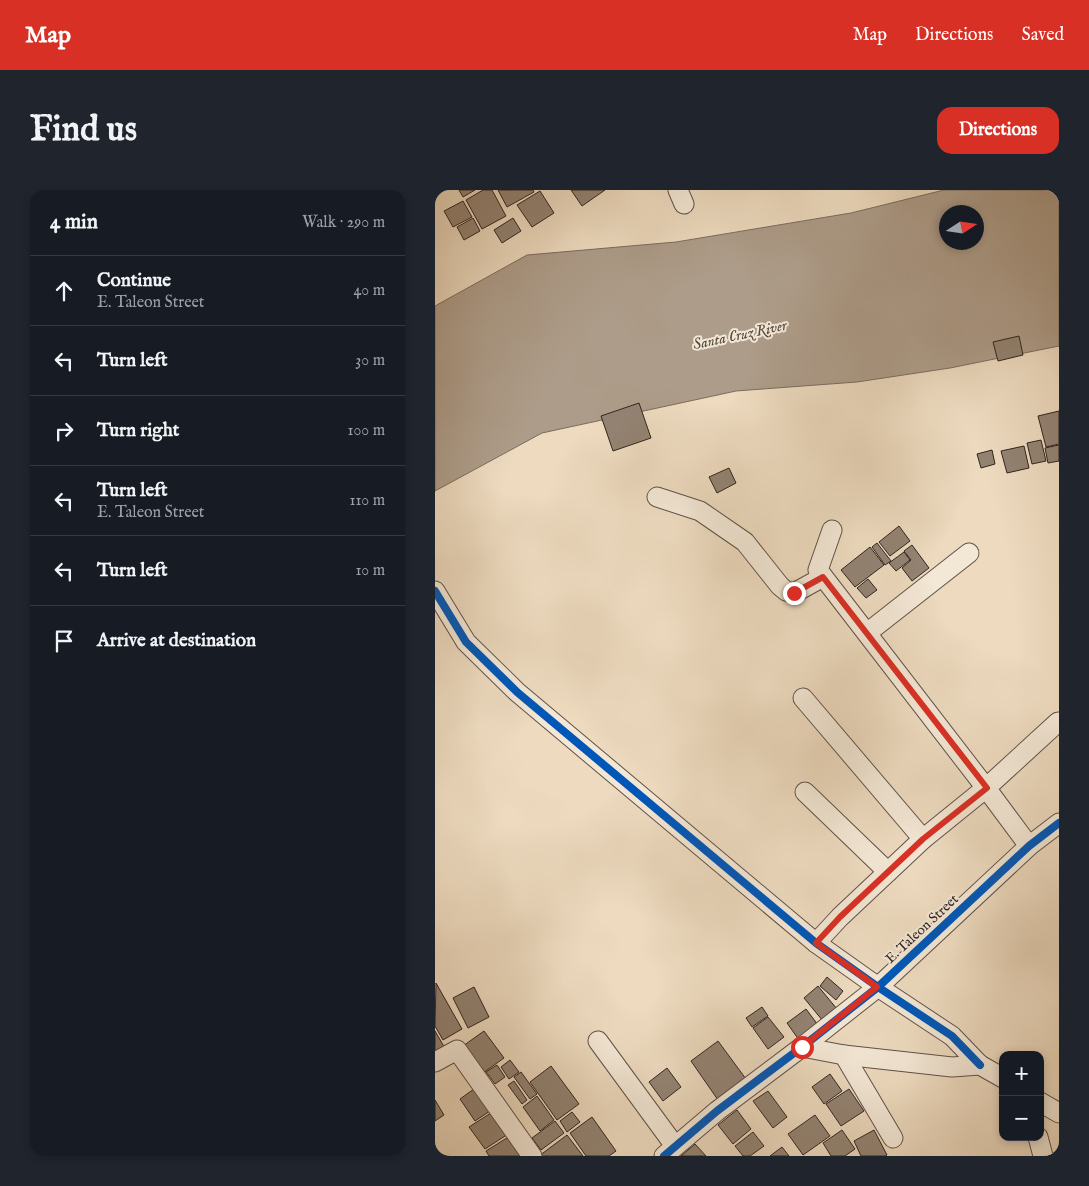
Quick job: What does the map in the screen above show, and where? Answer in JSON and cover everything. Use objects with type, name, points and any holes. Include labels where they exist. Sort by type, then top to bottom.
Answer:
[{"type":"street","points":[[657,497],[700,511],[745,542],[780,586],[786,591],[794,593],[820,573],[832,530]]},
{"type":"street","points":[[867,633],[969,552]]},
{"type":"street","points":[[820,573],[987,788],[1029,846]]},
{"type":"street","points":[[435,590],[466,642],[517,692],[816,943],[877,987],[952,1036],[980,1064],[999,1076]]},
{"type":"street","points":[[803,698],[923,839]]},
{"type":"street","points":[[816,943],[840,917],[923,839],[987,788],[1059,722]]},
{"type":"street","points":[[805,792],[888,872]]},
{"type":"street","name":"E. Taleon Street","points":[[669,1151],[717,1111],[877,987],[1029,846],[1059,823]]},
{"type":"street","points":[[598,1041],[669,1151]]},
{"type":"street","points":[[435,1062],[459,1042],[532,1156]]},
{"type":"street","points":[[802,1047],[844,1055],[952,1067],[980,1064]]},
{"type":"street","points":[[844,1055],[893,1138]]},
{"type":"street","points":[[1044,1104],[1059,1113]]},
{"type":"street","points":[[1039,1141],[1043,1156]]},
{"type":"water","name":"Santa Cruz River","points":[[944,190],[1059,190],[1059,346],[950,368],[857,382],[736,391],[542,433],[435,491],[435,306],[527,255],[676,242],[851,213]]},
{"type":"building","points":[[459,190],[475,190],[463,197]]},
{"type":"building","points":[[483,190],[492,190],[506,216],[482,229],[466,200]]},
{"type":"building","points":[[498,190],[533,190],[534,192],[507,207]]},
{"type":"building","points":[[571,190],[605,190],[582,206]]},
{"type":"building","points":[[540,191],[554,213],[532,227],[517,205]]},
{"type":"building","points":[[463,201],[472,217],[453,227],[444,211]]},
{"type":"building","points":[[473,218],[480,231],[464,240],[457,227]]},
{"type":"building","points":[[513,218],[521,231],[502,243],[494,230]]},
{"type":"building","points":[[1019,336],[1023,355],[998,361],[993,342]]},
{"type":"building","points":[[639,403],[651,438],[613,451],[601,416]]},
{"type":"building","points":[[1059,411],[1059,444],[1046,447],[1038,416]]},
{"type":"building","points":[[1041,440],[1046,461],[1032,464],[1027,443]]},
{"type":"building","points":[[1059,445],[1059,461],[1048,463],[1045,448]]},
{"type":"building","points":[[1024,446],[1029,468],[1007,473],[1001,451]]},
{"type":"building","points":[[992,450],[995,464],[981,468],[977,454]]},
{"type":"building","points":[[729,468],[736,483],[717,493],[709,477]]},
{"type":"building","points":[[899,526],[910,541],[890,556],[879,542]]},
{"type":"building","points":[[877,543],[891,561],[885,565],[872,547]]},
{"type":"building","points":[[912,545],[929,568],[912,581],[902,568],[911,560],[904,551]]},
{"type":"building","points":[[870,547],[884,565],[855,587],[841,570]]},
{"type":"building","points":[[904,552],[910,560],[896,571],[889,563]]},
{"type":"building","points":[[868,579],[877,590],[866,598],[857,588]]},
{"type":"building","points":[[827,977],[843,991],[836,1000],[820,986]]},
{"type":"building","points":[[436,983],[462,1029],[443,1040],[435,1026]]},
{"type":"building","points":[[818,986],[837,1009],[823,1021],[804,998]]},
{"type":"building","points":[[474,987],[489,1017],[468,1028],[453,998]]},
{"type":"building","points":[[762,1007],[768,1016],[752,1027],[746,1018]]},
{"type":"building","points":[[806,1009],[818,1025],[799,1040],[787,1023]]},
{"type":"building","points":[[768,1017],[784,1037],[768,1049],[753,1028]]},
{"type":"building","points":[[435,1031],[446,1050],[435,1056]]},
{"type":"building","points":[[484,1031],[504,1058],[483,1073],[463,1046]]},
{"type":"building","points":[[718,1041],[746,1079],[718,1100],[691,1061]]},
{"type":"building","points":[[510,1060],[519,1072],[509,1079],[501,1067]]},
{"type":"building","points":[[497,1065],[505,1077],[495,1084],[486,1072]]},
{"type":"building","points":[[551,1066],[579,1104],[557,1120],[530,1082]]},
{"type":"building","points":[[667,1068],[681,1087],[663,1101],[649,1082]]},
{"type":"building","points":[[521,1072],[537,1094],[530,1099],[514,1077]]},
{"type":"building","points":[[830,1074],[842,1091],[824,1104],[812,1087]]},
{"type":"building","points":[[514,1081],[527,1100],[522,1104],[508,1085]]},
{"type":"building","points":[[478,1086],[493,1109],[475,1121],[460,1099]]},
{"type":"building","points":[[849,1089],[864,1111],[841,1126],[826,1104]]},
{"type":"building","points":[[768,1091],[787,1117],[773,1128],[753,1101]]},
{"type":"building","points":[[537,1096],[554,1120],[540,1131],[523,1107]]},
{"type":"building","points":[[435,1100],[444,1115],[435,1121]]},
{"type":"building","points":[[737,1110],[751,1129],[733,1144],[718,1125]]},
{"type":"building","points":[[494,1111],[508,1134],[485,1149],[469,1127]]},
{"type":"building","points":[[572,1112],[580,1122],[567,1132],[560,1121]]},
{"type":"building","points":[[815,1115],[830,1136],[803,1155],[788,1134]]},
{"type":"building","points":[[592,1117],[616,1151],[609,1156],[586,1156],[570,1133]]},
{"type":"building","points":[[555,1121],[564,1133],[541,1150],[532,1138]]},
{"type":"building","points":[[842,1130],[855,1149],[845,1156],[831,1156],[823,1143]]},
{"type":"building","points":[[874,1130],[887,1155],[861,1156],[854,1141]]},
{"type":"building","points":[[753,1132],[764,1146],[750,1156],[743,1156],[735,1146]]},
{"type":"building","points":[[567,1135],[583,1156],[539,1156]]},
{"type":"building","points":[[510,1136],[524,1156],[489,1156],[486,1151]]},
{"type":"building","points":[[695,1144],[706,1156],[681,1156]]},
{"type":"building","points":[[782,1147],[789,1156],[770,1156]]},
{"type":"cycle path","points":[[435,591],[466,642],[517,692],[816,943],[952,1036],[980,1065]]},
{"type":"cycle path","points":[[664,1156],[717,1111],[878,987],[1029,846],[1059,823]]},
{"type":"route","points":[[794,593],[823,577],[987,788],[923,839],[840,917],[816,943],[877,987],[802,1047]]}]
